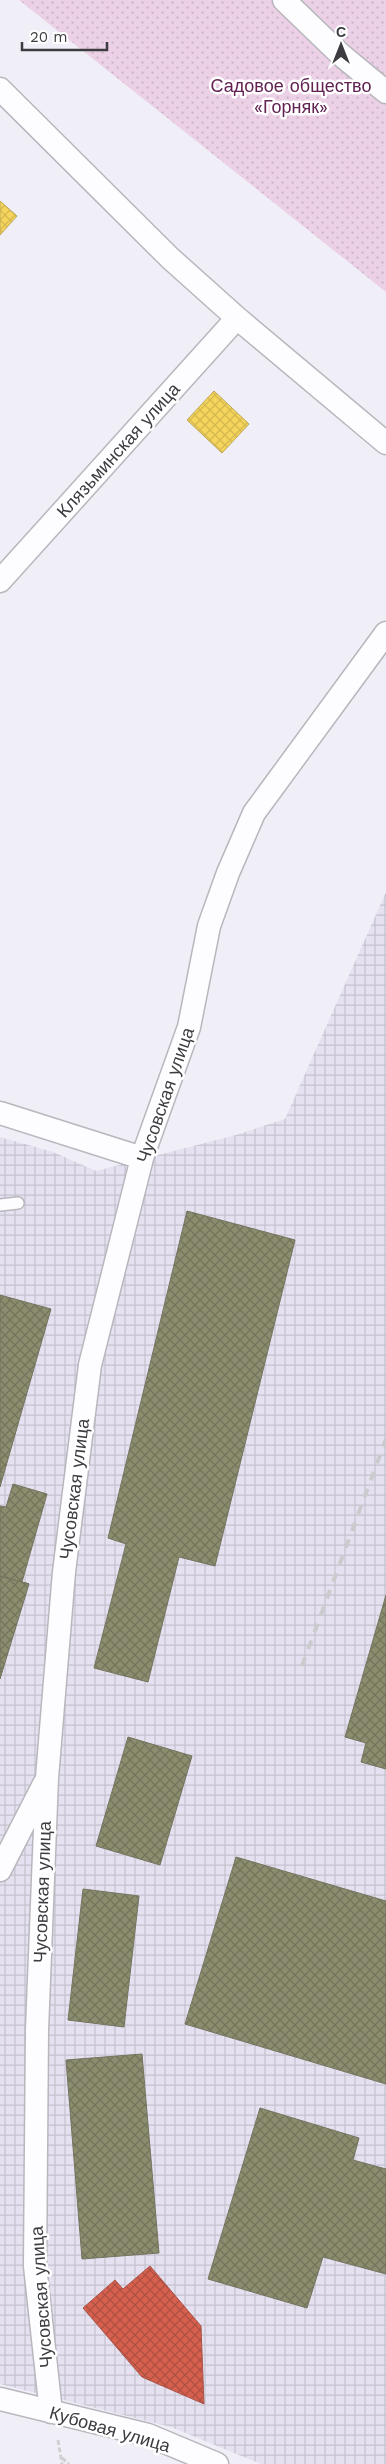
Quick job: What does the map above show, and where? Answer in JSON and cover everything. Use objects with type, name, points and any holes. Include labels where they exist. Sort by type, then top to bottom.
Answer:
[{"type":"street","points":[[284,0],[340,54],[386,92]]},
{"type":"street","points":[[0,89],[170,258],[237,318],[386,443]]},
{"type":"street","name":"Клязьминская улица","points":[[0,581],[237,318]]},
{"type":"street","name":"Чусовская улица","points":[[51,2412],[35,2266],[37,2030],[46,1778],[64,1572],[90,1365],[142,1158],[189,1027],[209,926],[254,813],[386,633]]},
{"type":"street","points":[[0,1113],[142,1158]]},
{"type":"street","points":[[0,1870],[46,1778]]},
{"type":"street","name":"Кубовая улица","points":[[0,2399],[148,2435],[217,2464]]},
{"type":"lane","points":[[0,1204],[18,1203]]},
{"type":"path","points":[[62,2458],[69,2464]]},
{"type":"shaded area","points":[[386,892],[386,2464],[261,2464],[171,2427],[0,2384],[0,1137],[53,1152],[96,1171],[236,1135],[285,1119]]},
{"type":"green space","name":"Садовое общество «Горняк»","points":[[19,0],[386,0],[386,292]]},
{"type":"building: Жильё","points":[[0,201],[17,216],[0,235]]},
{"type":"building: Жильё","points":[[214,391],[249,424],[222,453],[187,420]]},
{"type":"building: Торговля","points":[[150,2266],[201,2326],[204,2404],[142,2377],[83,2308],[115,2280],[123,2289]]},
{"type":"building: Промзона","points":[[187,1211],[295,1240],[215,1566],[179,1557],[148,1682],[94,1668],[126,1544],[108,1538]]},
{"type":"building: Промзона","points":[[0,1295],[51,1309],[0,1487]]},
{"type":"building: Промзона","points":[[13,1484],[47,1494],[22,1582],[29,1584],[0,1576],[0,1506],[6,1507]]},
{"type":"building: Промзона","points":[[0,1576],[29,1584],[0,1679]]},
{"type":"building: Промзона","points":[[386,1595],[386,1769],[361,1762],[366,1743],[345,1737]]},
{"type":"building: Промзона","points":[[128,1737],[192,1756],[160,1865],[96,1846]]},
{"type":"building: Промзона","points":[[236,1857],[386,1901],[386,2084],[185,2024]]},
{"type":"building: Промзона","points":[[83,1889],[139,1896],[124,2027],[68,2020]]},
{"type":"building: Промзона","points":[[142,2054],[159,2253],[82,2259],[66,2060]]},
{"type":"building: Промзона","points":[[260,2108],[359,2138],[353,2160],[386,2169],[386,2274],[323,2257],[307,2308],[208,2279]]},
{"type":"railway","points":[[302,1666],[386,1439]]}]
